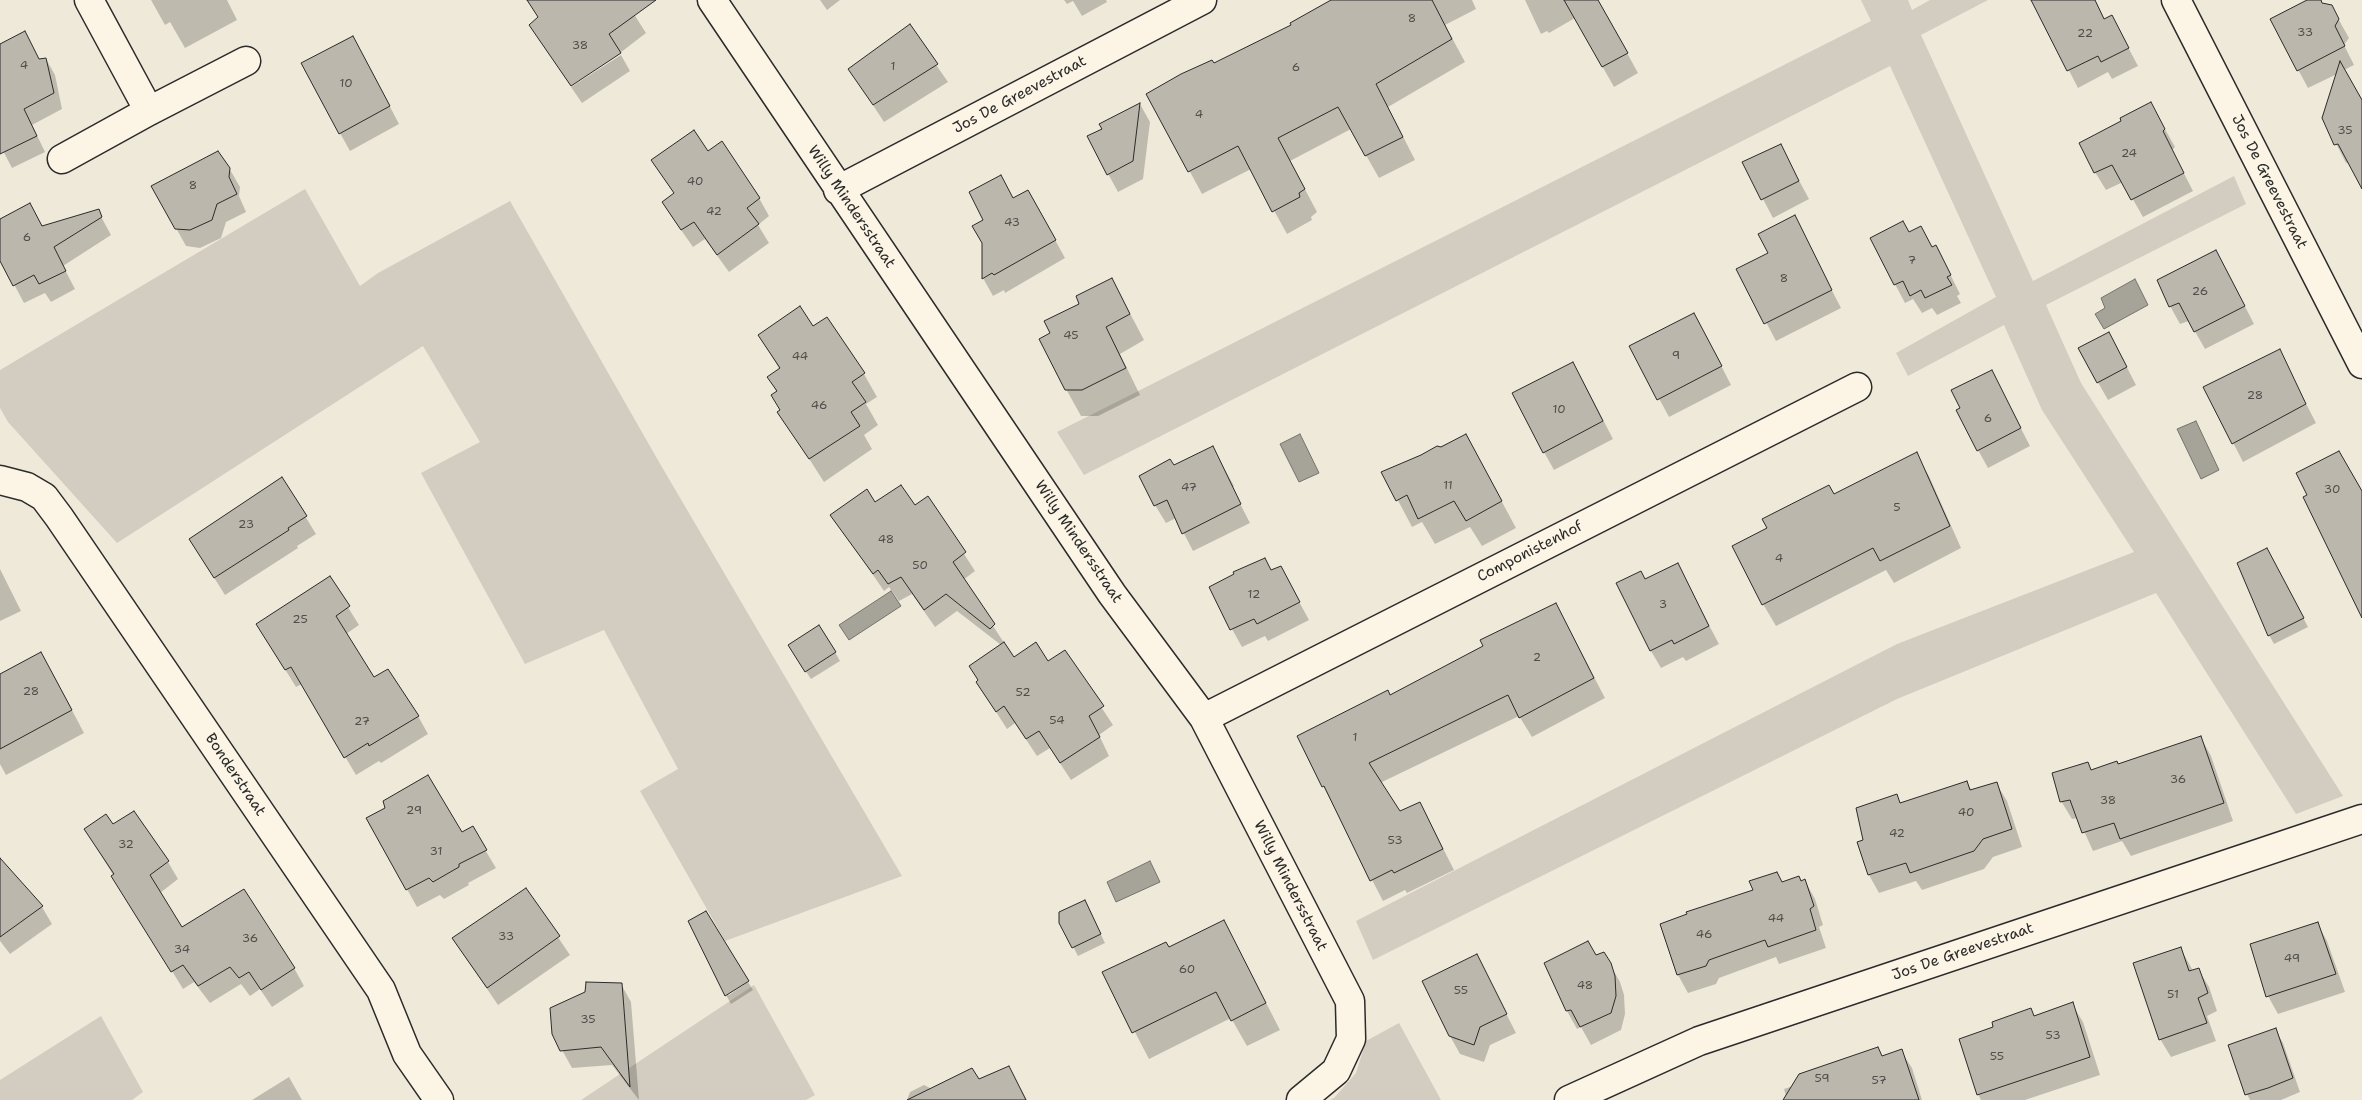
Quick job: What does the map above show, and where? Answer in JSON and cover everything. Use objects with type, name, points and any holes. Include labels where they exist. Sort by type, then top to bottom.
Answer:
[{"type":"street","points":[[89,0],[149,111]]},
{"type":"street","name":"Willy Mindersstraat","points":[[712,0],[838,190],[951,352],[1112,594],[1204,718],[1350,1001],[1352,1040],[1336,1071],[1301,1100]]},
{"type":"street","name":"Jos De Greevestraat","points":[[838,190],[1202,0]]},
{"type":"street","name":"Jos De Greevestraat","points":[[2176,0],[2362,364]]},
{"type":"street","points":[[62,158],[246,62]]},
{"type":"street","name":"Componistenhof","points":[[1204,718],[1857,387]]},
{"type":"street","name":"Bonderstraat","points":[[0,480],[27,487],[44,496],[59,517],[382,990],[407,1054],[439,1100]]},
{"type":"street","name":"Jos De Greevestraat","points":[[1569,1100],[1699,1041],[2362,819]]},
{"type":"shaded area","points":[[1861,0],[1908,0],[1912,10],[1930,0],[1988,0],[1921,35],[2033,281],[2234,176],[2246,204],[2046,305],[2081,383],[2343,796],[2296,814],[2156,593],[1897,699],[1373,960],[1356,921],[1897,644],[2134,552],[2042,410],[2004,325],[1908,376],[1896,353],[1996,297],[1890,66],[1084,475],[1057,432],[1871,21]]},
{"type":"shaded area","points":[[305,189],[360,286],[378,273],[510,201],[659,462],[902,876],[725,941],[640,791],[678,769],[604,630],[525,664],[421,473],[480,442],[423,346],[117,543],[8,422],[0,408],[0,370]]},
{"type":"shaded area","points":[[2135,279],[2148,305],[2104,329],[2095,314],[2105,308],[2101,298]]},
{"type":"shaded area","points":[[2196,421],[2219,470],[2201,479],[2177,429]]},
{"type":"shaded area","points":[[1300,434],[1319,473],[1299,482],[1280,444]]},
{"type":"shaded area","points":[[891,591],[901,606],[849,640],[839,625]]},
{"type":"shaded area","points":[[1150,861],[1160,882],[1116,902],[1107,882]]},
{"type":"shaded area","points":[[754,985],[815,1095],[806,1100],[581,1100]]},
{"type":"shaded area","points":[[101,1016],[143,1092],[132,1100],[0,1100],[0,1080]]},
{"type":"shaded area","points":[[1399,1023],[1441,1100],[1330,1100],[1356,1073],[1366,1041]]},
{"type":"building","points":[[527,0],[656,0],[609,34],[621,53],[571,86],[529,25],[538,17]]},
{"type":"building","points":[[1331,0],[1432,0],[1452,39],[1376,84],[1403,137],[1365,156],[1338,107],[1278,138],[1305,189],[1299,193],[1300,197],[1272,212],[1238,146],[1188,172],[1146,94],[1181,74],[1212,60],[1214,63],[1291,25],[1290,23]]},
{"type":"building","points":[[1564,0],[1598,0],[1628,53],[1602,67]]},
{"type":"building","points":[[2031,0],[2095,0],[2104,19],[2112,15],[2129,48],[2101,62],[2098,56],[2067,71]]},
{"type":"building","points":[[2307,0],[2321,0],[2322,3],[2332,5],[2339,19],[2335,26],[2345,46],[2297,71],[2270,19]]},
{"type":"building","points":[[910,24],[938,64],[873,105],[848,69]]},
{"type":"building","points":[[25,31],[39,59],[46,58],[54,93],[24,109],[37,136],[0,154],[0,44]]},
{"type":"building","points":[[353,36],[390,106],[339,134],[301,63]]},
{"type":"building","points":[[2340,61],[2362,100],[2362,189],[2338,144],[2334,145],[2322,118]]},
{"type":"building","points":[[2151,102],[2184,173],[2131,200],[2112,165],[2094,173],[2079,143],[2121,121],[2120,118]]},
{"type":"building","points":[[1140,103],[1133,161],[1107,175],[1087,136],[1102,129],[1099,124]]},
{"type":"building","points":[[694,130],[708,151],[722,141],[760,198],[747,208],[759,224],[717,255],[694,222],[681,230],[662,202],[674,193],[651,160]]},
{"type":"building","points":[[1781,144],[1799,181],[1761,200],[1742,162]]},
{"type":"building","points":[[218,151],[230,168],[229,177],[237,194],[217,204],[212,220],[190,230],[175,229],[151,186]]},
{"type":"building","points":[[1001,175],[1013,198],[1028,190],[1056,240],[994,275],[992,273],[982,279],[982,243],[972,226],[983,220],[969,192]]},
{"type":"building","points":[[30,203],[42,226],[99,209],[102,217],[54,247],[66,271],[39,284],[34,275],[13,286],[0,261],[0,219]]},
{"type":"building","points":[[1795,215],[1832,290],[1764,324],[1736,269],[1768,253],[1758,234]]},
{"type":"building","points":[[1903,221],[1909,232],[1921,226],[1932,247],[1936,245],[1951,275],[1947,277],[1952,285],[1925,298],[1921,290],[1910,296],[1903,281],[1894,285],[1870,238]]},
{"type":"building","points":[[2216,250],[2245,306],[2194,332],[2179,303],[2169,307],[2157,280]]},
{"type":"building","points":[[1112,278],[1130,314],[1106,327],[1126,368],[1082,390],[1065,390],[1039,339],[1050,333],[1044,321],[1079,304],[1076,296]]},
{"type":"building","points":[[800,306],[813,326],[827,317],[865,373],[852,382],[866,402],[851,412],[860,426],[809,459],[777,412],[780,410],[771,395],[777,391],[767,377],[780,368],[758,335]]},
{"type":"building","points":[[1694,313],[1722,366],[1657,400],[1629,346]]},
{"type":"building","points":[[2109,332],[2127,367],[2097,383],[2078,348]]},
{"type":"building","points":[[2280,349],[2306,404],[2232,444],[2203,387]]},
{"type":"building","points":[[1573,362],[1603,421],[1543,453],[1512,393]]},
{"type":"building","points":[[1992,370],[2021,428],[1977,451],[1956,410],[1960,408],[1951,390]]},
{"type":"building","points":[[1466,434],[1502,501],[1466,521],[1454,501],[1418,519],[1407,495],[1396,501],[1381,472],[1437,446],[1441,447]]},
{"type":"building","points":[[1213,446],[1241,504],[1182,534],[1167,500],[1154,506],[1139,476],[1170,459],[1174,465]]},
{"type":"building","points":[[2339,451],[2362,491],[2362,618],[2303,497],[2307,495],[2296,473]]},
{"type":"building","points":[[1917,452],[1950,526],[1880,561],[1873,548],[1762,605],[1732,546],[1767,528],[1762,519],[1829,485],[1834,494]]},
{"type":"building","points":[[282,477],[307,516],[288,528],[289,530],[214,578],[189,539]]},
{"type":"building","points":[[901,485],[915,505],[928,496],[966,552],[953,562],[995,624],[990,629],[946,594],[924,610],[901,577],[888,584],[878,570],[873,574],[830,515],[867,489],[875,502]]},
{"type":"building","points":[[2267,548],[2304,618],[2268,636],[2237,563]]},
{"type":"building","points":[[1265,558],[1271,570],[1281,566],[1300,602],[1257,624],[1254,619],[1230,630],[1209,587],[1234,574],[1233,572]]},
{"type":"building","points":[[1678,563],[1709,626],[1674,644],[1672,640],[1650,651],[1616,583],[1641,571],[1645,579]]},
{"type":"building","points":[[330,576],[350,606],[336,616],[374,677],[388,669],[419,716],[369,746],[368,743],[344,758],[291,667],[285,670],[256,624]]},
{"type":"building","points":[[1556,603],[1594,678],[1519,718],[1508,695],[1369,763],[1400,811],[1420,802],[1443,849],[1394,873],[1392,870],[1370,881],[1324,786],[1322,787],[1297,736],[1388,690],[1390,695],[1483,646],[1480,640]]},
{"type":"building","points":[[819,625],[836,652],[805,672],[788,645]]},
{"type":"building","points":[[1004,642],[1014,657],[1036,642],[1048,661],[1065,650],[1104,706],[1089,716],[1100,737],[1060,763],[1039,731],[1026,739],[1004,706],[996,712],[976,682],[978,680],[969,666]]},
{"type":"building","points":[[41,652],[72,710],[0,749],[0,674]]},
{"type":"building","points":[[2201,736],[2224,803],[2120,839],[2114,823],[2082,833],[2070,800],[2060,802],[2052,773],[2088,762],[2091,770],[2117,761],[2118,764]]},
{"type":"building","points":[[428,775],[462,832],[473,826],[487,850],[459,864],[459,867],[433,882],[429,878],[406,890],[366,818],[385,808],[383,801]]},
{"type":"building","points":[[1967,781],[1970,790],[1997,782],[2012,829],[1983,839],[1974,851],[1910,873],[1906,863],[1868,875],[1857,842],[1863,840],[1856,808],[1897,794],[1900,803]]},
{"type":"building","points":[[134,811],[169,861],[150,875],[182,927],[244,889],[295,968],[261,990],[249,972],[239,978],[230,967],[198,986],[183,965],[171,972],[111,876],[114,874],[84,829],[106,814],[113,824]]},
{"type":"building","points":[[0,858],[43,906],[0,937]]},
{"type":"building","points":[[1777,872],[1782,882],[1799,876],[1801,881],[1805,879],[1814,906],[1810,909],[1816,930],[1768,947],[1765,940],[1709,960],[1706,966],[1677,975],[1660,924],[1687,914],[1686,912],[1753,890],[1749,881]]},
{"type":"building","points":[[526,888],[560,936],[487,988],[452,938]]},
{"type":"building","points":[[1085,900],[1101,934],[1072,948],[1059,923],[1059,912]]},
{"type":"building","points":[[706,911],[749,981],[725,996],[688,921]]},
{"type":"building","points":[[1224,920],[1266,1003],[1231,1021],[1216,992],[1132,1033],[1102,972],[1166,942],[1169,947]]},
{"type":"building","points":[[2318,922],[2336,974],[2266,997],[2250,944]]},
{"type":"building","points":[[1588,941],[1596,955],[1604,952],[1611,963],[1615,976],[1616,996],[1611,1013],[1580,1027],[1571,1010],[1566,1011],[1544,963]]},
{"type":"building","points":[[2181,947],[2189,971],[2199,968],[2208,993],[2198,998],[2207,1023],[2159,1040],[2133,963]]},
{"type":"building","points":[[1477,954],[1507,1014],[1480,1027],[1474,1045],[1449,1036],[1422,981]]},
{"type":"building","points":[[586,982],[622,983],[630,1087],[601,1047],[560,1051],[552,1034],[550,1008],[585,992]]},
{"type":"building","points":[[2073,1002],[2090,1057],[1977,1095],[1959,1039],[1993,1027],[1992,1022],[2031,1008],[2034,1016]]},
{"type":"building","points":[[2276,1028],[2293,1078],[2245,1095],[2228,1045]]},
{"type":"building","points":[[1878,1047],[1882,1056],[1902,1049],[1919,1100],[1783,1100],[1799,1074]]},
{"type":"building","points":[[1009,1066],[1026,1100],[907,1100],[972,1068],[979,1079]]}]
